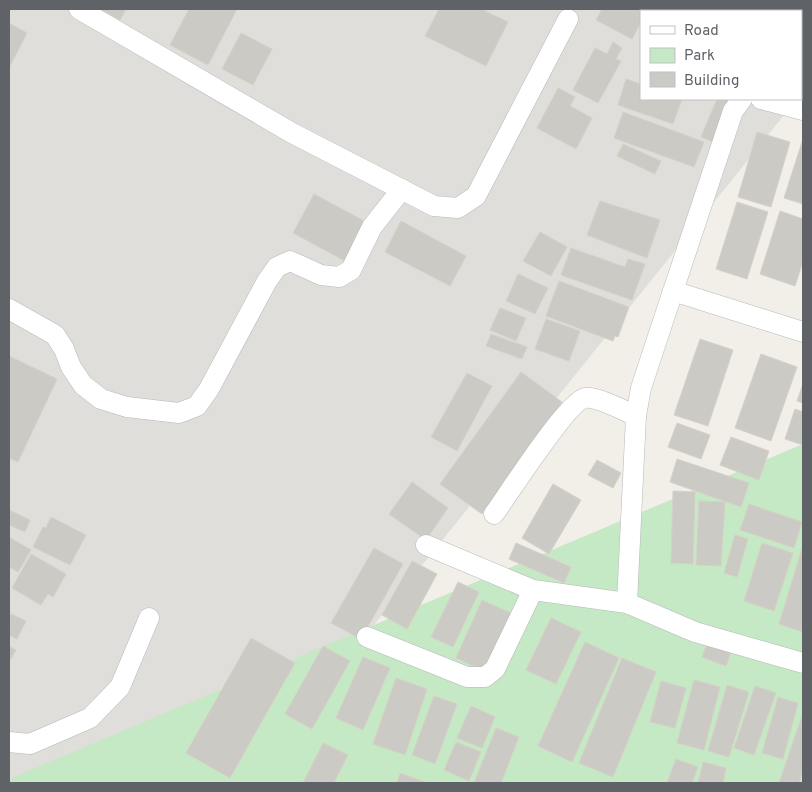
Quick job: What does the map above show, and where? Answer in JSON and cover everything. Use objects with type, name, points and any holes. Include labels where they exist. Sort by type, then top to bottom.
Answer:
[{"type":"street","points":[[80,9],[292,133],[434,206],[458,208],[476,196],[568,19]]},
{"type":"street","points":[[627,603],[636,416],[640,388],[733,111],[741,100]]},
{"type":"street","points":[[765,100],[803,110]]},
{"type":"street","points":[[9,309],[55,335],[64,349],[71,367],[83,385],[100,399],[127,407],[179,413],[197,406],[209,389],[267,281],[277,267],[290,262],[321,275],[339,278],[351,270],[372,227],[402,190]]},
{"type":"street","points":[[673,291],[803,332]]},
{"type":"street","points":[[494,514],[554,429],[574,405],[585,398],[596,400],[636,416]]},
{"type":"street","points":[[426,545],[533,590],[627,603],[695,632],[803,663]]},
{"type":"street","points":[[367,637],[467,677],[485,677],[495,669],[533,590]]},
{"type":"street","points":[[9,742],[30,744],[90,718],[120,687],[149,618]]},
{"type":"shaded area","points":[[9,9],[803,9],[802,92],[802,10],[640,10],[640,100],[796,100],[247,783],[24,783],[9,779]]},
{"type":"green space","points":[[803,444],[803,783],[9,783],[9,779]]},
{"type":"building","points":[[100,9],[126,9],[120,20]]},
{"type":"building","points":[[189,9],[237,9],[208,65],[170,45]]},
{"type":"building","points":[[439,9],[481,9],[508,22],[486,66],[425,36]]},
{"type":"building","points":[[602,9],[648,9],[640,10],[640,24],[632,39],[596,20]]},
{"type":"building","points":[[684,9],[720,9],[720,10]]},
{"type":"building","points":[[9,23],[27,33],[9,68]]},
{"type":"building","points":[[241,33],[272,49],[253,85],[222,69]]},
{"type":"building","points":[[613,42],[622,48],[616,59],[621,61],[598,103],[573,90],[595,48],[607,54]]},
{"type":"building","points":[[802,56],[803,56],[802,82]]},
{"type":"building","points":[[626,79],[640,84],[640,100],[682,100],[673,124],[618,105]]},
{"type":"building","points":[[558,88],[575,97],[570,106],[592,118],[576,149],[537,128]]},
{"type":"building","points":[[717,100],[731,100],[713,142],[701,137]]},
{"type":"building","points":[[623,112],[704,142],[694,167],[614,138]]},
{"type":"building","points":[[757,132],[790,142],[771,207],[738,197]]},
{"type":"building","points":[[803,143],[803,204],[784,198]]},
{"type":"building","points":[[623,144],[661,161],[655,174],[617,156]]},
{"type":"building","points":[[314,194],[366,222],[345,261],[293,233]]},
{"type":"building","points":[[600,201],[660,220],[647,258],[587,235]]},
{"type":"building","points":[[737,202],[768,212],[747,279],[716,269]]},
{"type":"building","points":[[780,211],[803,219],[803,261],[795,286],[760,274]]},
{"type":"building","points":[[401,221],[466,256],[450,286],[385,252]]},
{"type":"building","points":[[540,232],[567,247],[551,276],[523,261]]},
{"type":"building","points":[[571,248],[625,267],[628,259],[645,264],[632,300],[561,275]]},
{"type":"building","points":[[518,274],[548,288],[535,314],[506,301]]},
{"type":"building","points":[[559,281],[629,307],[618,337],[615,336],[613,341],[546,316]]},
{"type":"building","points":[[500,308],[526,318],[516,341],[490,330]]},
{"type":"building","points":[[546,319],[580,331],[569,361],[535,349]]},
{"type":"building","points":[[491,334],[527,347],[522,359],[486,346]]},
{"type":"building","points":[[700,339],[733,350],[708,426],[674,415]]},
{"type":"building","points":[[761,354],[797,367],[771,441],[735,428]]},
{"type":"building","points":[[9,356],[57,379],[18,462],[9,458]]},
{"type":"building","points":[[521,372],[562,402],[482,514],[440,484]]},
{"type":"building","points":[[467,373],[492,386],[457,451],[431,437]]},
{"type":"building","points":[[803,384],[803,403],[797,401]]},
{"type":"building","points":[[795,409],[803,412],[803,445],[785,439]]},
{"type":"building","points":[[677,423],[710,435],[701,459],[668,447]]},
{"type":"building","points":[[731,437],[769,451],[759,480],[720,465]]},
{"type":"building","points":[[677,459],[749,483],[741,507],[670,482]]},
{"type":"building","points":[[597,460],[621,473],[613,488],[588,475]]},
{"type":"building","points":[[412,482],[448,508],[426,540],[389,514]]},
{"type":"building","points":[[553,484],[581,500],[549,554],[522,538]]},
{"type":"building","points":[[673,491],[695,492],[693,564],[671,563]]},
{"type":"building","points":[[699,501],[725,502],[721,566],[696,565]]},
{"type":"building","points":[[749,504],[802,522],[794,548],[740,530]]},
{"type":"building","points":[[9,510],[30,520],[25,532],[9,525]]},
{"type":"building","points":[[51,517],[86,535],[70,565],[33,547],[43,527],[46,528]]},
{"type":"building","points":[[735,535],[748,539],[737,577],[724,573]]},
{"type":"building","points":[[9,537],[31,550],[18,572],[9,567]]},
{"type":"building","points":[[516,543],[571,567],[564,583],[509,559]]},
{"type":"building","points":[[762,543],[793,553],[774,611],[744,601]]},
{"type":"building","points":[[803,545],[803,632],[779,624]]},
{"type":"building","points":[[374,548],[403,564],[361,639],[331,623]]},
{"type":"building","points":[[31,554],[66,574],[53,597],[48,594],[41,605],[12,588]]},
{"type":"building","points":[[412,561],[437,574],[407,629],[382,615]]},
{"type":"building","points":[[458,582],[479,592],[453,647],[431,637]]},
{"type":"building","points":[[482,600],[511,613],[484,671],[456,658]]},
{"type":"building","points":[[11,614],[26,621],[17,639],[9,635],[9,619]]},
{"type":"building","points":[[551,618],[581,632],[556,684],[526,670]]},
{"type":"building","points":[[251,638],[295,663],[230,778],[186,753]]},
{"type":"building","points":[[585,642],[619,658],[572,762],[538,746]]},
{"type":"building","points":[[707,644],[731,652],[726,666],[702,657]]},
{"type":"building","points":[[9,646],[16,650],[9,662]]},
{"type":"building","points":[[323,646],[350,661],[312,729],[285,714]]},
{"type":"building","points":[[363,657],[390,668],[363,730],[336,718]]},
{"type":"building","points":[[622,658],[656,672],[613,777],[579,763]]},
{"type":"building","points":[[396,678],[427,689],[405,755],[373,744]]},
{"type":"building","points":[[694,680],[720,687],[704,750],[677,743]]},
{"type":"building","points":[[661,681],[686,688],[675,728],[650,722]]},
{"type":"building","points":[[727,685],[749,692],[729,757],[708,751]]},
{"type":"building","points":[[755,686],[776,693],[754,755],[734,748]]},
{"type":"building","points":[[434,696],[457,704],[435,764],[412,755]]},
{"type":"building","points":[[778,697],[798,703],[783,759],[762,753]]},
{"type":"building","points":[[471,706],[495,717],[482,748],[457,738]]},
{"type":"building","points":[[803,713],[803,770],[799,783],[779,783]]},
{"type":"building","points":[[496,728],[519,737],[501,783],[474,783]]},
{"type":"building","points":[[456,742],[481,752],[469,781],[444,770]]},
{"type":"building","points":[[323,743],[348,755],[334,783],[303,783]]},
{"type":"building","points":[[676,759],[698,767],[692,783],[667,783]]},
{"type":"building","points":[[703,762],[726,768],[723,783],[698,783]]},
{"type":"building","points":[[400,773],[427,783],[397,783]]}]
